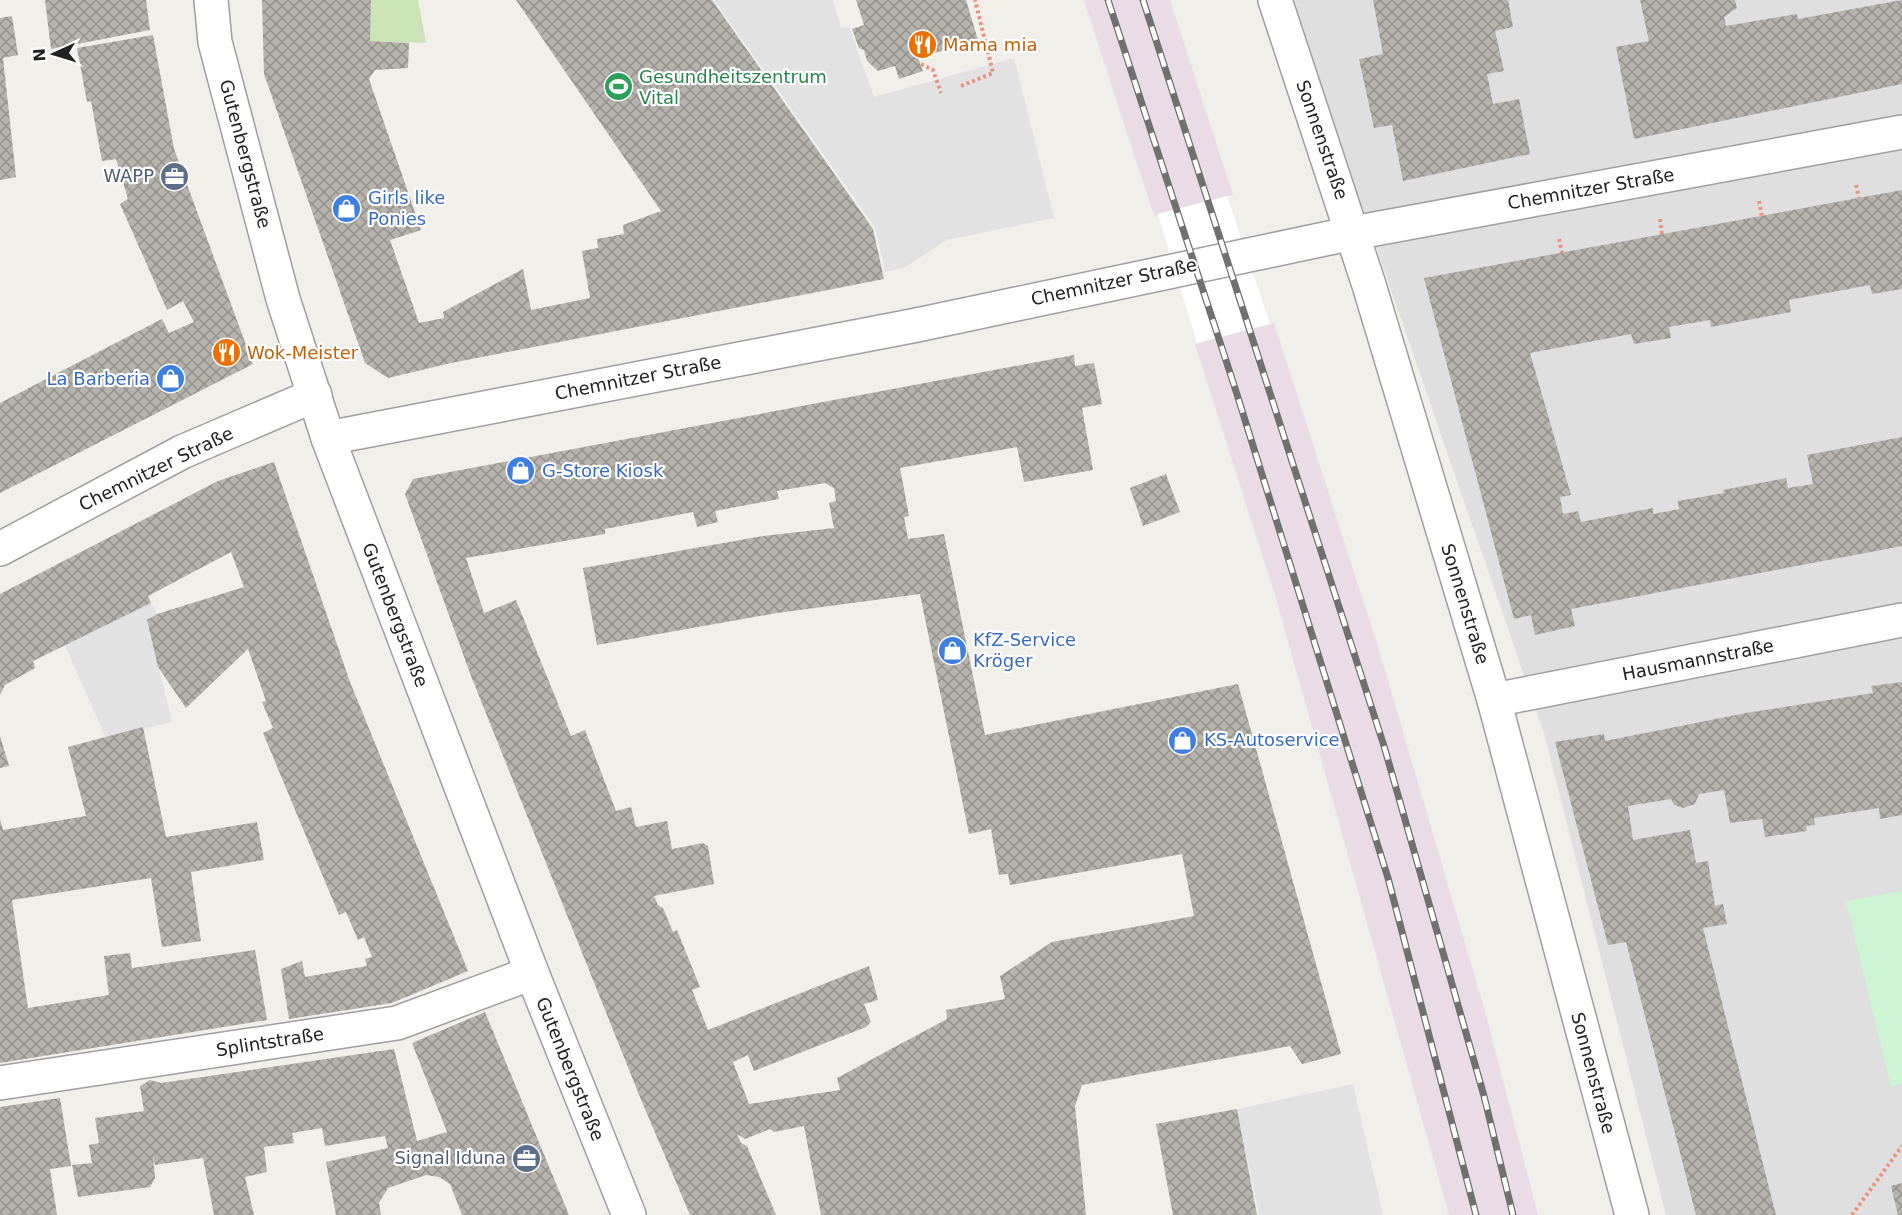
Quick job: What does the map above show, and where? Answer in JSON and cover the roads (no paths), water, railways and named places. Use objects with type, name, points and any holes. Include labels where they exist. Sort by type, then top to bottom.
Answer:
[{"type":"street","name":"Gutenbergstraße","points":[[211,0],[215,42],[277,277],[328,438],[532,973],[629,1215]]},
{"type":"street","name":"Sonnenstraße","points":[[1275,0],[1353,233],[1494,700],[1632,1215]]},
{"type":"street","name":"Chemnitzer Straße","points":[[328,438],[916,325],[1353,233],[1902,132]]},
{"type":"street","name":"Chemnitzer Straße","points":[[0,549],[182,452],[315,395]]},
{"type":"street","name":"Hausmannstraße","points":[[1494,700],[1902,620]]},
{"type":"street","name":"Splintstraße","points":[[0,1083],[397,1023],[532,973]]},
{"type":"railway","points":[[1108,0],[1235,388],[1388,878],[1476,1215]]},
{"type":"railway","points":[[1143,0],[1384,746],[1484,1096],[1513,1215]]},
{"type":"place","name":"Mama mia","points":[[922,45]]},
{"type":"place","name":"Gesundheitszentrum Vital","points":[[618,87]]},
{"type":"place","name":"WAPP","points":[[175,176]]},
{"type":"place","name":"Girls like Ponies","points":[[347,208]]},
{"type":"place","name":"Wok-Meister","points":[[226,353]]},
{"type":"place","name":"La Barberia","points":[[171,379]]},
{"type":"place","name":"G-Store Kiosk","points":[[521,471]]},
{"type":"place","name":"KfZ-Service Kröger","points":[[952,650]]},
{"type":"place","name":"KS-Autoservice","points":[[1183,740]]},
{"type":"place","name":"Signal Iduna","points":[[527,1158]]}]
